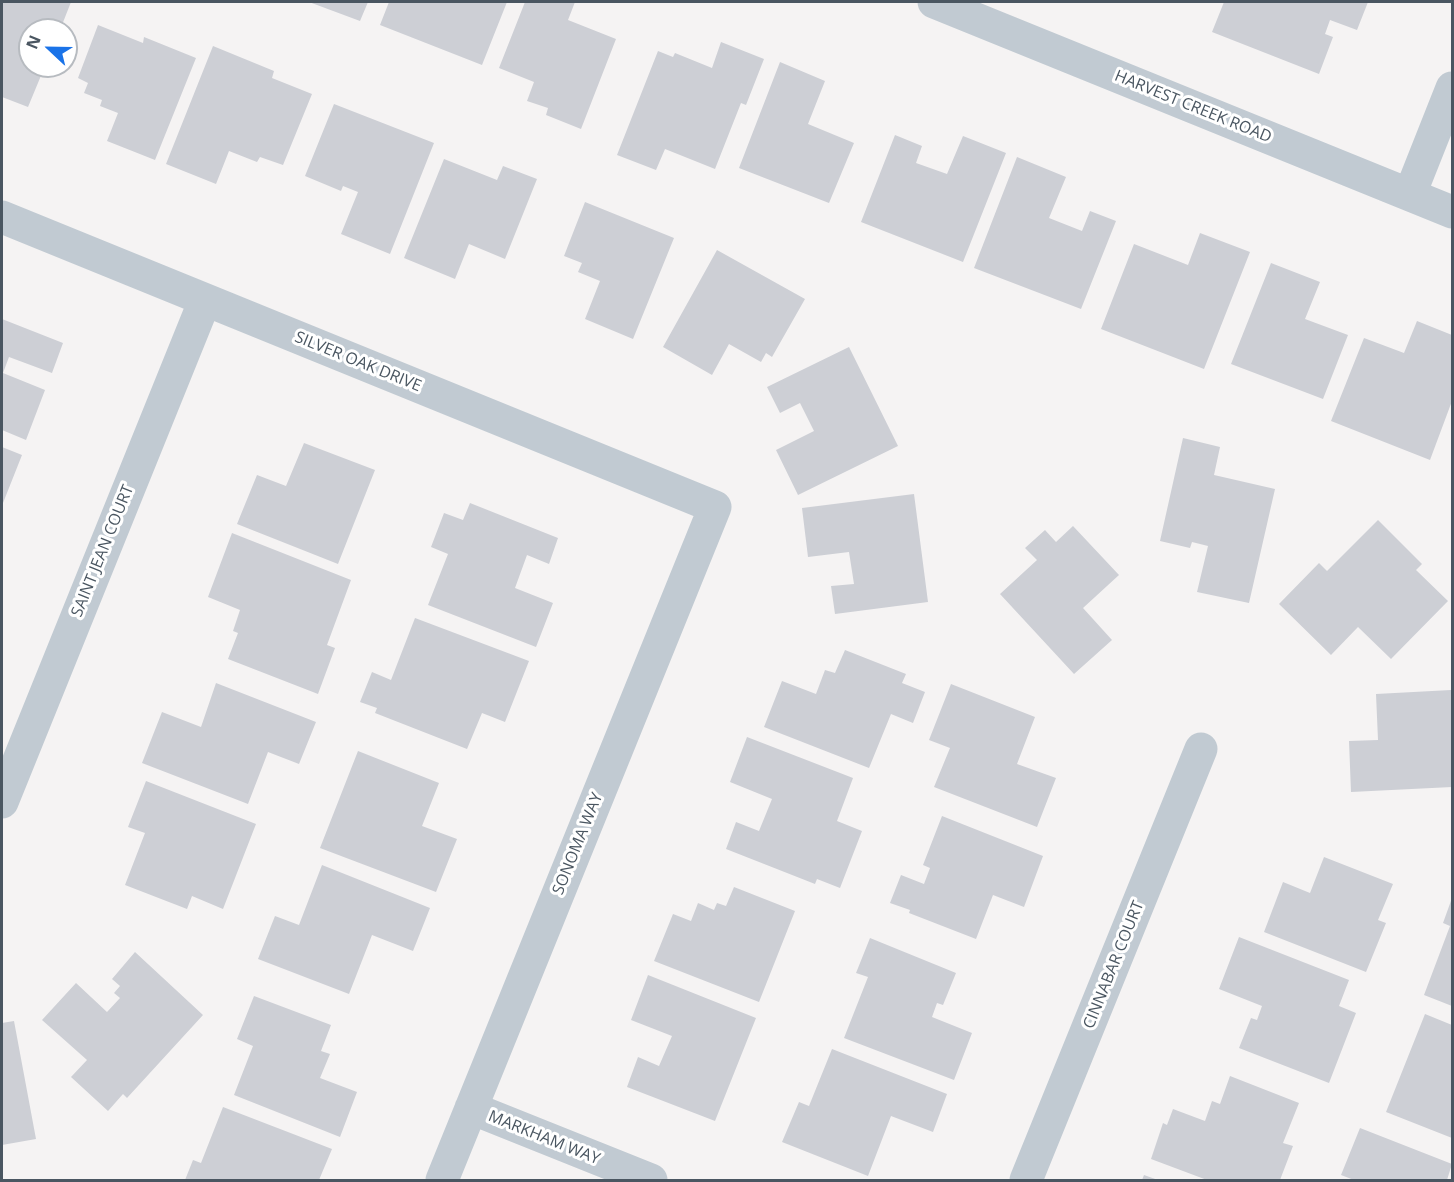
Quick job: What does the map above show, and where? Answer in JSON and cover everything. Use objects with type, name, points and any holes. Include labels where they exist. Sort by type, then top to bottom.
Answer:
[{"type":"street","name":"HARVEST CREEK ROAD","points":[[934,2],[1452,212]]},
{"type":"street","points":[[1410,194],[1452,88]]},
{"type":"street","name":"SILVER OAK DRIVE","points":[[2,218],[715,507]]},
{"type":"street","name":"SAINT JEAN COURT","points":[[2,802],[205,300]]},
{"type":"street","name":"SONOMA WAY","points":[[442,1180],[715,507]]},
{"type":"street","name":"CINNABAR COURT","points":[[1026,1180],[1201,749]]},
{"type":"street","name":"MARKHAM WAY","points":[[471,1108],[651,1180]]},
{"type":"building","points":[[2,2],[71,2],[65,18],[18,18],[18,78],[40,78],[28,107],[2,97]]},
{"type":"building","points":[[309,2],[368,2],[360,21]]},
{"type":"building","points":[[389,2],[507,2],[482,65],[380,25]]},
{"type":"building","points":[[525,2],[575,2],[568,20],[616,39],[581,129],[546,115],[548,108],[527,101],[534,82],[499,68]]},
{"type":"building","points":[[1224,2],[1368,2],[1357,30],[1330,20],[1325,34],[1333,37],[1319,74],[1212,32]]},
{"type":"building","points":[[98,25],[143,43],[144,37],[196,58],[155,160],[107,141],[118,113],[100,106],[102,100],[84,93],[88,83],[78,78]]},
{"type":"building","points":[[721,42],[764,59],[746,105],[741,103],[715,169],[665,149],[656,170],[617,155],[658,51],[673,57],[675,53],[712,68]]},
{"type":"building","points":[[213,46],[274,71],[272,78],[312,94],[283,165],[260,157],[257,162],[229,151],[216,184],[166,164]]},
{"type":"building","points":[[780,62],[825,81],[808,124],[854,143],[829,203],[739,168]]},
{"type":"building","points":[[334,104],[434,143],[390,254],[341,234],[358,192],[343,186],[341,191],[305,176]]},
{"type":"building","points":[[895,135],[922,146],[916,163],[947,174],[963,136],[1006,153],[963,262],[861,222]]},
{"type":"building","points":[[1017,157],[1066,177],[1049,218],[1082,231],[1090,211],[1116,221],[1081,309],[974,268]]},
{"type":"building","points":[[444,159],[497,180],[503,166],[537,179],[505,259],[469,244],[455,279],[404,258]]},
{"type":"building","points":[[585,202],[674,238],[633,339],[585,319],[600,281],[578,272],[582,263],[564,256]]},
{"type":"building","points":[[1200,233],[1250,252],[1204,369],[1101,329],[1134,244],[1188,265]]},
{"type":"building","points":[[717,250],[805,299],[772,357],[766,353],[761,362],[729,344],[712,375],[663,347]]},
{"type":"building","points":[[1271,263],[1320,282],[1305,319],[1348,335],[1323,399],[1231,364]]},
{"type":"building","points":[[2,319],[63,343],[52,373],[9,357],[3,373],[45,390],[26,440],[2,430]]},
{"type":"building","points":[[1417,321],[1452,335],[1452,401],[1430,460],[1331,421],[1364,338],[1404,353]]},
{"type":"building","points":[[849,347],[898,446],[798,495],[776,450],[814,431],[800,403],[780,413],[767,387]]},
{"type":"building","points":[[1183,438],[1220,447],[1214,475],[1275,489],[1249,603],[1197,592],[1208,546],[1192,542],[1190,548],[1160,541]]},
{"type":"building","points":[[304,443],[375,470],[338,564],[237,524],[257,475],[286,486]]},
{"type":"building","points":[[2,447],[22,455],[3,503],[2,502]]},
{"type":"building","points":[[914,494],[928,602],[835,614],[831,586],[854,584],[849,552],[808,557],[802,508]]},
{"type":"building","points":[[470,503],[558,538],[549,564],[527,555],[515,588],[553,603],[536,647],[428,605],[448,554],[431,547],[444,513],[463,520]]},
{"type":"building","points":[[1378,520],[1422,564],[1416,570],[1448,601],[1391,659],[1358,627],[1331,655],[1279,604],[1319,563],[1327,571]]},
{"type":"building","points":[[1073,526],[1119,575],[1083,608],[1112,640],[1074,674],[1000,594],[1037,560],[1025,548],[1045,530],[1056,542]]},
{"type":"building","points":[[232,533],[351,580],[327,645],[335,648],[318,694],[228,659],[238,633],[233,631],[240,610],[208,597]]},
{"type":"building","points":[[415,618],[529,661],[505,722],[482,713],[467,749],[375,713],[377,708],[360,702],[372,672],[391,680]]},
{"type":"building","points":[[845,650],[906,674],[902,683],[925,692],[913,723],[891,714],[869,768],[764,727],[782,681],[816,694],[825,670],[835,673]]},
{"type":"building","points":[[216,683],[316,722],[299,764],[268,752],[248,804],[142,763],[162,712],[201,727]]},
{"type":"building","points":[[951,684],[1035,717],[1017,764],[1056,778],[1037,827],[934,787],[950,748],[929,740]]},
{"type":"building","points":[[1451,690],[1452,787],[1351,792],[1349,741],[1378,740],[1376,694]]},
{"type":"building","points":[[747,737],[853,778],[837,821],[862,831],[840,888],[817,879],[815,884],[726,849],[736,822],[759,831],[772,799],[730,782]]},
{"type":"building","points":[[358,751],[439,783],[422,826],[457,839],[436,892],[320,848]]},
{"type":"building","points":[[146,781],[256,824],[223,909],[192,896],[187,909],[125,885],[145,833],[128,827]]},
{"type":"building","points":[[942,816],[1043,856],[1024,907],[993,895],[976,939],[909,913],[910,910],[890,903],[901,875],[924,884],[930,868],[923,865]]},
{"type":"building","points":[[1324,857],[1393,884],[1378,920],[1386,923],[1366,972],[1264,932],[1283,882],[1310,893]]},
{"type":"building","points":[[322,865],[430,908],[413,951],[372,935],[349,994],[258,959],[275,916],[299,925]]},
{"type":"building","points":[[734,887],[795,911],[759,1002],[654,961],[673,914],[691,921],[698,903],[714,910],[717,903],[726,906]]},
{"type":"building","points":[[1452,898],[1452,1006],[1424,995],[1450,926],[1443,923]]},
{"type":"building","points":[[1239,937],[1349,980],[1339,1006],[1356,1013],[1329,1083],[1239,1048],[1251,1018],[1257,1020],[1262,1006],[1219,989]]},
{"type":"building","points":[[870,938],[956,973],[943,1005],[937,1003],[932,1017],[972,1033],[954,1080],[844,1038],[868,977],[856,973]]},
{"type":"building","points":[[135,952],[203,1015],[127,1098],[123,1094],[108,1111],[71,1077],[87,1060],[42,1020],[76,983],[107,1012],[120,998],[114,993],[120,986],[112,979]]},
{"type":"building","points":[[648,975],[756,1018],[715,1121],[627,1087],[638,1057],[659,1066],[672,1036],[631,1020]]},
{"type":"building","points":[[254,996],[331,1025],[321,1051],[330,1054],[320,1078],[357,1092],[340,1137],[234,1095],[253,1046],[237,1039]]},
{"type":"building","points":[[1425,1014],[1452,1025],[1452,1138],[1386,1112]]},
{"type":"building","points":[[14,1021],[36,1139],[2,1145],[2,1023]]},
{"type":"building","points":[[832,1049],[947,1094],[933,1132],[891,1116],[868,1176],[782,1142],[799,1102],[809,1106]]},
{"type":"building","points":[[1230,1076],[1299,1103],[1283,1143],[1293,1146],[1280,1180],[1207,1180],[1151,1159],[1163,1123],[1167,1125],[1173,1109],[1205,1121],[1212,1101],[1220,1104]]},
{"type":"building","points":[[223,1107],[332,1149],[319,1180],[185,1180],[193,1160],[201,1163]]},
{"type":"building","points":[[1360,1128],[1452,1164],[1447,1180],[1354,1180],[1341,1175]]},
{"type":"building","points":[[1144,1175],[1158,1180],[1142,1180]]}]
